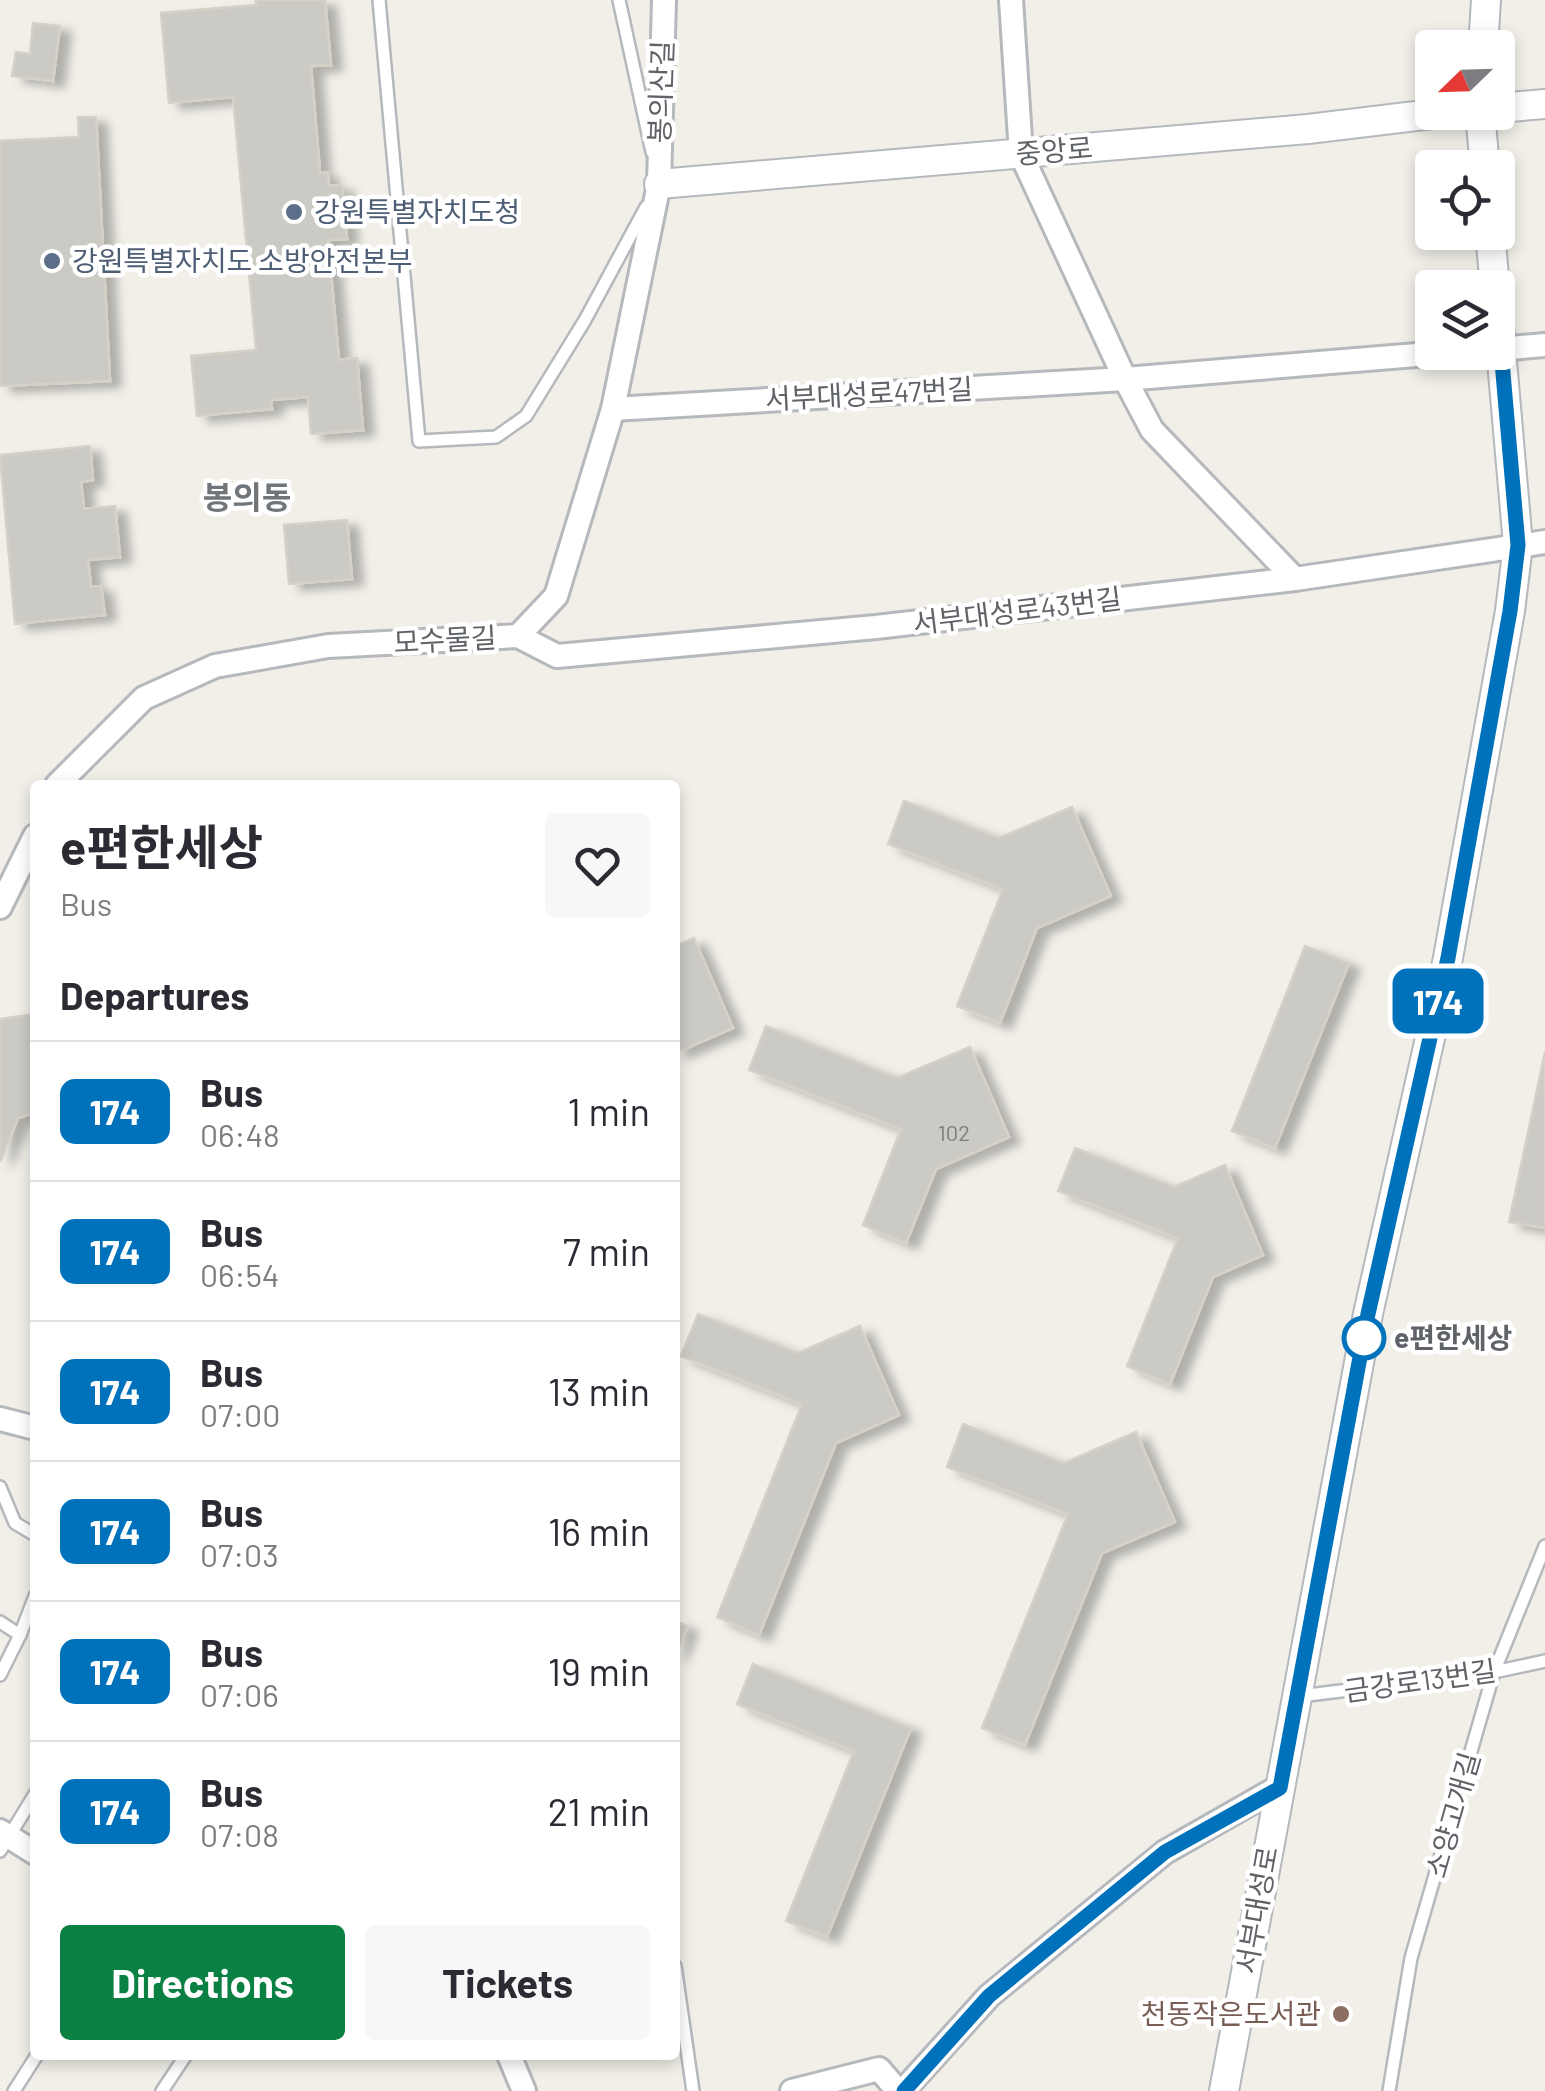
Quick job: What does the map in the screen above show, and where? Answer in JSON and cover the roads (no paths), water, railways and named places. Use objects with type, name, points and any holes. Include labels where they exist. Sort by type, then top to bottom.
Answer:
[{"type":"street","name":"봉의산길","points":[[658,184],[664,0]]},
{"type":"street","points":[[1010,0],[1021,154],[1125,380],[1152,430],[1295,579]]},
{"type":"street","points":[[1485,30],[1486,0]]},
{"type":"street","points":[[1515,107],[1545,104]]},
{"type":"street","name":"중앙로","points":[[658,184],[1308,129],[1415,116]]},
{"type":"street","name":"모수물길","points":[[62,780],[144,698],[216,666],[328,646],[518,636],[556,596],[612,408],[658,184]]},
{"type":"street","points":[[1515,348],[1545,345]]},
{"type":"street","name":"서부대성로47번길","points":[[612,408],[1125,380],[1415,355]]},
{"type":"street","name":"서부대성로","points":[[1224,2091],[1368,1314],[1450,945],[1510,611],[1532,544],[1503,370]]},
{"type":"street","name":"서부대성로43번길","points":[[518,636],[557,656],[876,627],[1295,579],[1532,544]]},
{"type":"street","points":[[0,907],[30,846]]},
{"type":"street","points":[[0,1419],[30,1427]]},
{"type":"street","name":"서부대성로","points":[[901,2091],[989,1996],[1165,1852],[1280,1788]]},
{"type":"street","points":[[3,1839],[30,1851]]},
{"type":"street","points":[[511,2060],[524,2091]]},
{"type":"street","points":[[792,2091],[879,2070],[901,2091]]},
{"type":"lane","points":[[380,0],[419,441],[496,436],[526,416],[585,320],[658,184],[619,0]]},
{"type":"lane","points":[[0,1488],[14,1523],[30,1532]]},
{"type":"lane","name":"소양고개길","points":[[1390,2091],[1411,1958],[1494,1672],[1545,1546]]},
{"type":"lane","points":[[0,1675],[30,1609]]},
{"type":"lane","points":[[0,1622],[20,1635]]},
{"type":"lane","name":"금강로13번길","points":[[1295,1697],[1494,1672],[1545,1660]]},
{"type":"lane","points":[[3,1839],[30,1801]]},
{"type":"lane","points":[[680,2001],[693,2091]]},
{"type":"lane","points":[[14,2091],[33,2060]]},
{"type":"lane","points":[[162,2091],[183,2060]]},
{"type":"place","name":"강원특별자치도청","points":[[294,212]]},
{"type":"place","name":"강원특별자치도 소방안전본부","points":[[52,261]]},
{"type":"place","name":"e편한세상","points":[[1364,1338]]},
{"type":"place","name":"천동작은도서관","points":[[1341,2014]]},
{"type":"district","name":"봉의동","points":[[247,498]]}]
